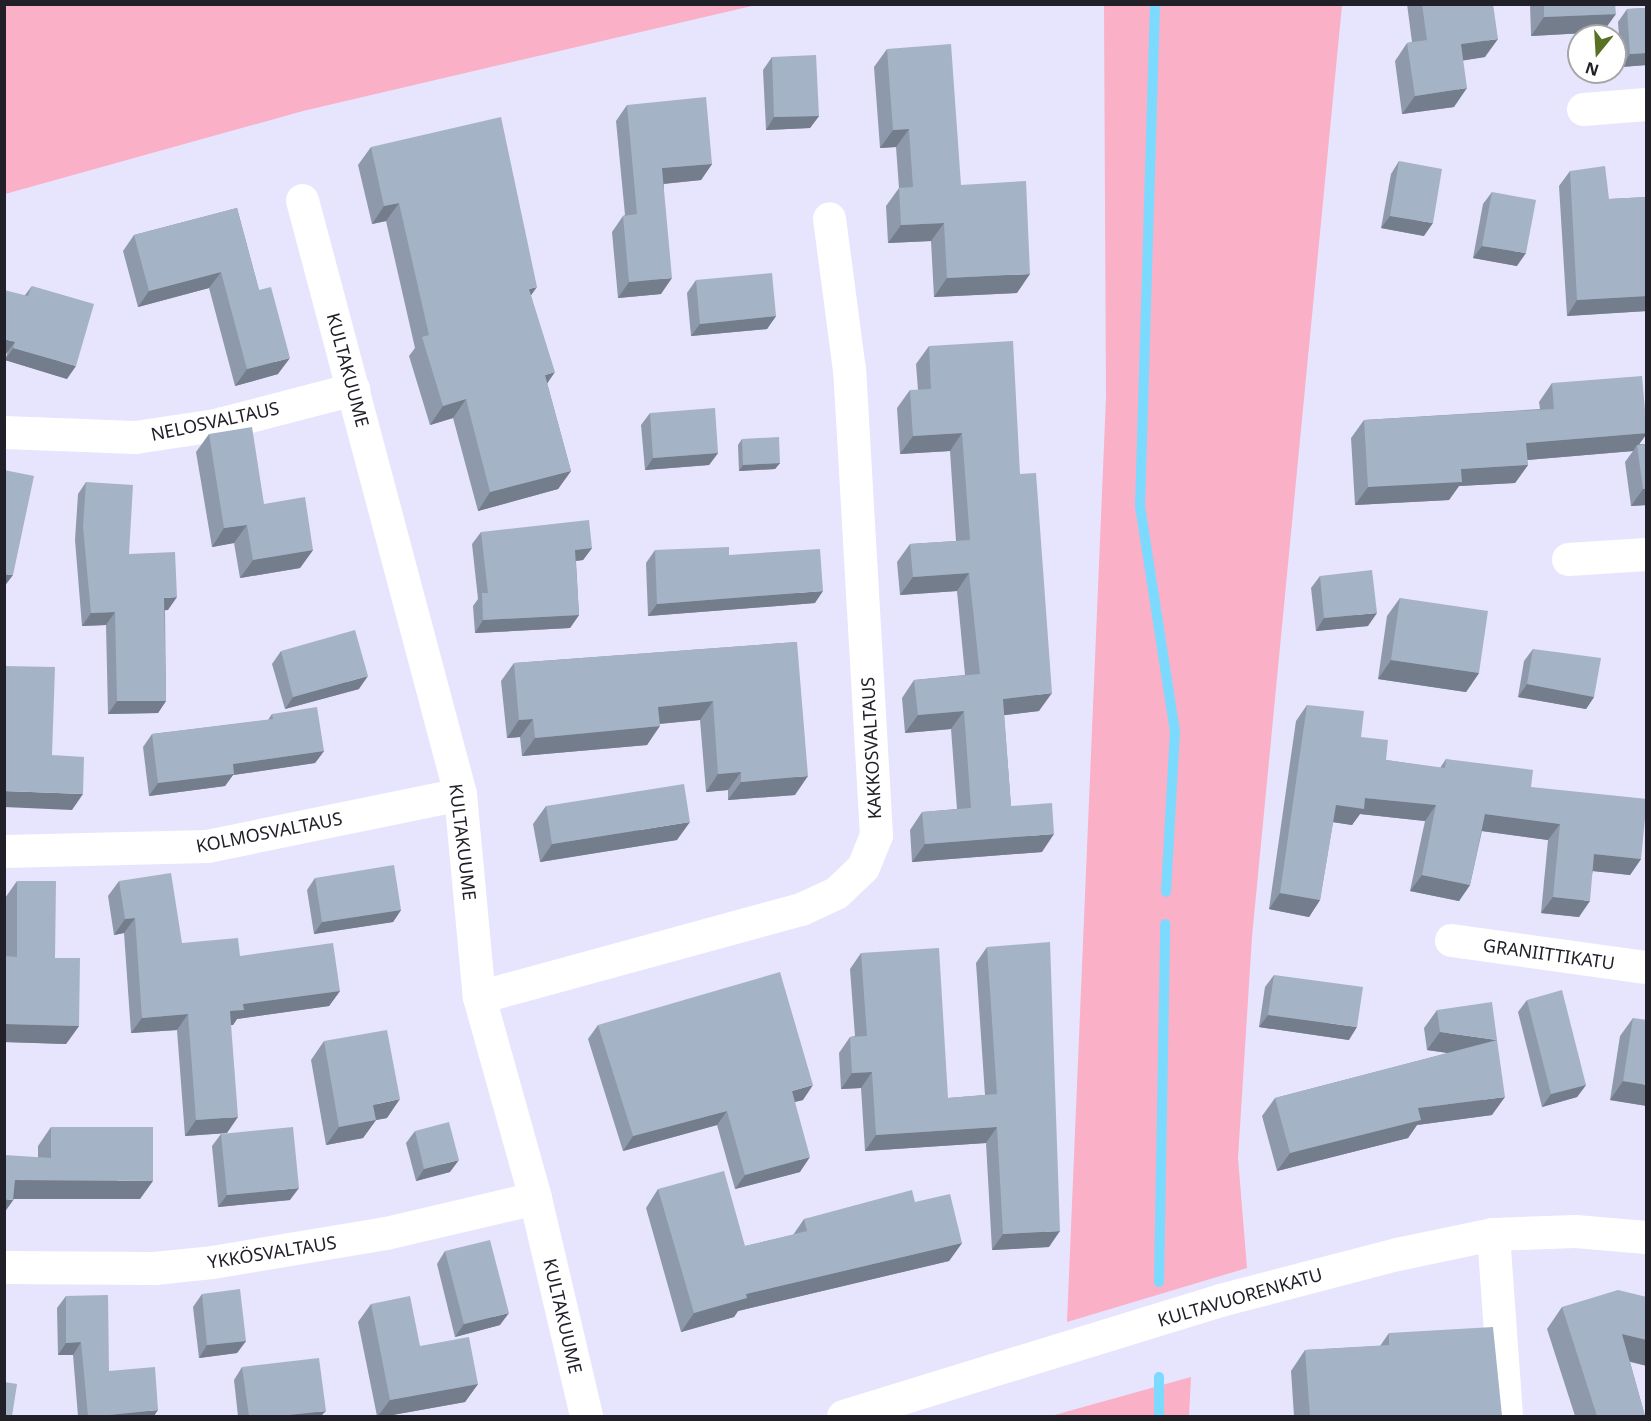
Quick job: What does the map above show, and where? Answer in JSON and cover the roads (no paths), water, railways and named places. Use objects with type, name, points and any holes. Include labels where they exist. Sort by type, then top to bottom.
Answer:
[{"type":"street","points":[[1583,109],[1647,104]]},
{"type":"street","name":"KULTAKUUME","points":[[302,201],[460,794],[479,997],[535,1198],[586,1416]]},
{"type":"street","name":"KAKKOSVALTAUS","points":[[479,997],[801,909],[836,893],[863,867],[876,835],[849,370],[829,218]]},
{"type":"street","name":"NELOSVALTAUS","points":[[4,432],[57,438],[135,437],[215,424],[353,389]]},
{"type":"street","points":[[1568,559],[1647,554]]},
{"type":"street","name":"KOLMOSVALTAUS","points":[[4,851],[207,846],[460,794]]},
{"type":"street","name":"GRANIITTIKATU","points":[[1450,940],[1647,967]]},
{"type":"street","name":"YKKÖSVALTAUS","points":[[4,1267],[154,1268],[212,1262],[386,1233],[535,1198]]},
{"type":"street","name":"KULTAVUORENKATU","points":[[843,1416],[1220,1300],[1493,1234],[1575,1231],[1647,1237]]},
{"type":"street","points":[[1493,1234],[1506,1416]]},
{"type":"waterway","points":[[1155,4],[1140,506],[1175,731],[1166,892]]},
{"type":"waterway","points":[[1159,1282],[1165,924]]},
{"type":"waterway","points":[[1159,1377],[1159,1416]]}]
